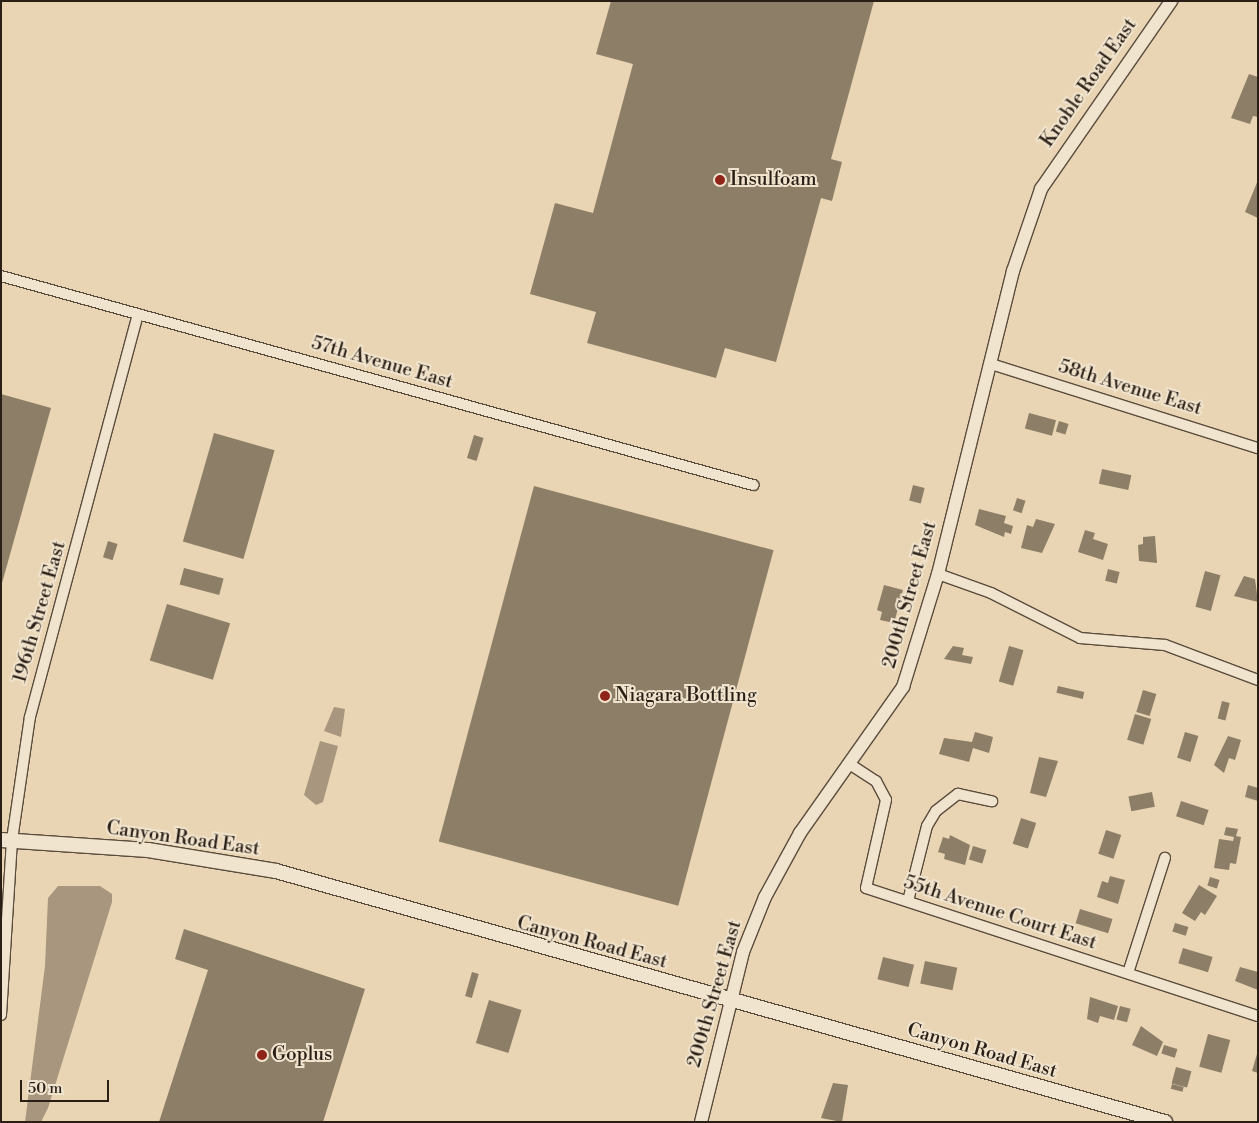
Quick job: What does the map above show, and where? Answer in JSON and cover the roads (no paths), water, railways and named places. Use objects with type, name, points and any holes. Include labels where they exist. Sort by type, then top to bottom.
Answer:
[{"type":"main road","name":"Canyon Road East","points":[[7,840],[148,850],[276,871],[1165,1122]]},
{"type":"street","name":"Knoble Road East","points":[[1041,189],[1171,1]]},
{"type":"street","name":"200th Street East","points":[[701,1122],[730,1000],[764,896],[800,833],[851,765],[903,687],[938,574],[1018,255],[1041,189]]},
{"type":"street","name":"57th Avenue East","points":[[1,276],[753,485]]},
{"type":"street","name":"196th Street East","points":[[1,1014],[7,840],[30,717],[138,314]]},
{"type":"street","name":"58th Avenue East","points":[[991,364],[1258,448]]},
{"type":"street","points":[[938,574],[991,592],[1080,638],[1164,645],[1258,680]]},
{"type":"street","name":"55th Avenue Court East","points":[[851,765],[876,780],[886,800],[866,888],[1258,1016]]},
{"type":"street","points":[[908,901],[927,826],[936,811],[958,794],[992,801]]},
{"type":"street","points":[[1128,973],[1165,858]]},
{"type":"place","name":"Insulfoam","points":[[720,180]]},
{"type":"place","name":"Niagara Bottling","points":[[605,696]]},
{"type":"place","name":"Goplus","points":[[262,1055]]}]
